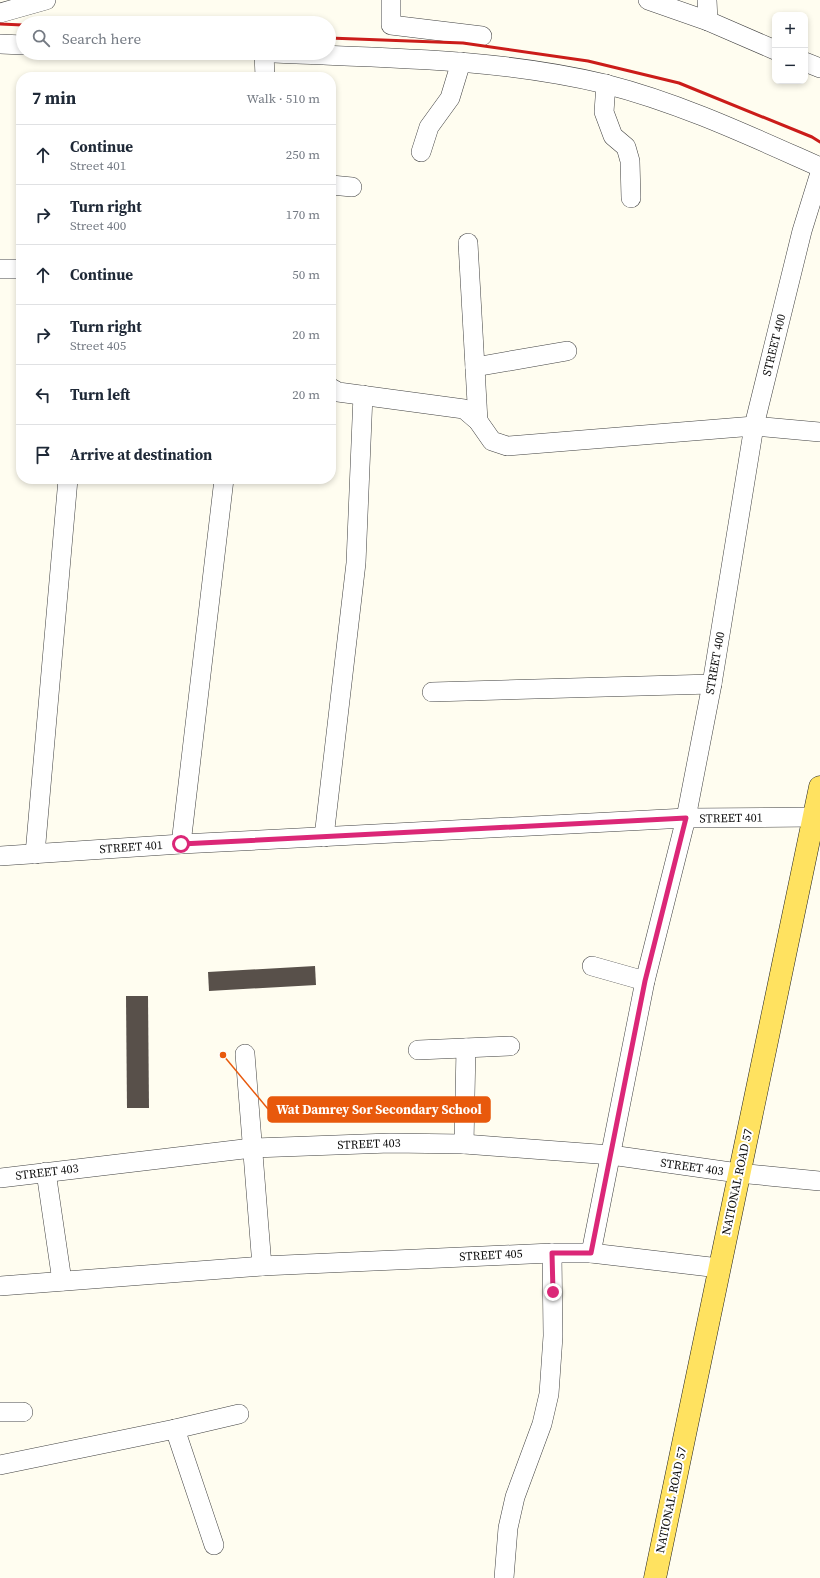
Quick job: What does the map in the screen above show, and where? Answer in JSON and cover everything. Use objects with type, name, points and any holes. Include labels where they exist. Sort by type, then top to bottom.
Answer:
[{"type":"main road","name":"NATIONAL ROAD 57","points":[[655,1578],[720,1268],[738,1174],[820,787]]},
{"type":"street","points":[[0,14],[46,0]]},
{"type":"street","points":[[391,0],[391,26],[482,36]]},
{"type":"street","points":[[648,0],[708,21],[772,49]]},
{"type":"street","points":[[707,0],[708,21]]},
{"type":"street","points":[[0,44],[16,44]]},
{"type":"street","points":[[336,56],[461,62],[542,71],[606,84],[682,107],[820,167]]},
{"type":"street","points":[[264,60],[265,72]]},
{"type":"street","points":[[421,152],[429,127],[450,98],[461,62]]},
{"type":"street","points":[[808,63],[820,68]]},
{"type":"street","points":[[606,84],[604,112],[613,136],[626,148],[630,160],[631,198]]},
{"type":"street","name":"STREET 400","points":[[591,1253],[645,981],[686,818],[712,684],[754,426],[802,231],[820,173]]},
{"type":"street","points":[[336,185],[352,187]]},
{"type":"street","points":[[468,243],[478,421]]},
{"type":"street","points":[[0,269],[16,269]]},
{"type":"street","points":[[475,367],[566,351]]},
{"type":"street","points":[[336,391],[464,409],[478,421],[492,441],[507,446],[754,426],[820,432]]},
{"type":"street","points":[[324,838],[356,563],[363,395]]},
{"type":"street","points":[[35,854],[68,484]]},
{"type":"street","points":[[181,844],[223,484]]},
{"type":"street","points":[[432,692],[712,684]]},
{"type":"street","name":"STREET 401","points":[[0,856],[181,844],[324,838],[686,818],[814,817]]},
{"type":"street","points":[[592,966],[645,981]]},
{"type":"street","points":[[418,1050],[510,1046]]},
{"type":"street","points":[[464,1144],[466,1048]]},
{"type":"street","points":[[245,1054],[262,1266]]},
{"type":"street","name":"STREET 403","points":[[0,1178],[252,1148],[390,1143],[464,1144],[611,1155],[738,1174],[820,1181]]},
{"type":"street","points":[[46,1172],[62,1282]]},
{"type":"street","points":[[504,1578],[508,1528],[515,1497],[542,1424],[549,1394],[554,1336],[552,1253]]},
{"type":"street","name":"STREET 405","points":[[0,1286],[262,1266],[552,1253],[591,1253],[720,1268]]},
{"type":"street","points":[[0,1412],[23,1412]]},
{"type":"street","points":[[0,1465],[175,1429],[238,1414]]},
{"type":"street","points":[[175,1429],[214,1545]]},
{"type":"building","points":[[315,966],[316,985],[209,991],[208,972]]},
{"type":"building","points":[[126,996],[148,996],[149,1108],[127,1108]]},
{"type":"railway","points":[[0,24],[16,25]]},
{"type":"railway","points":[[336,38],[463,43],[588,61],[679,83],[812,137],[820,142]]},
{"type":"place","name":"Wat Damrey Sor Secondary School","points":[[223,1055]]},
{"type":"route","points":[[181,844],[324,838],[686,818],[645,981],[591,1253],[552,1253],[553,1292]]}]
